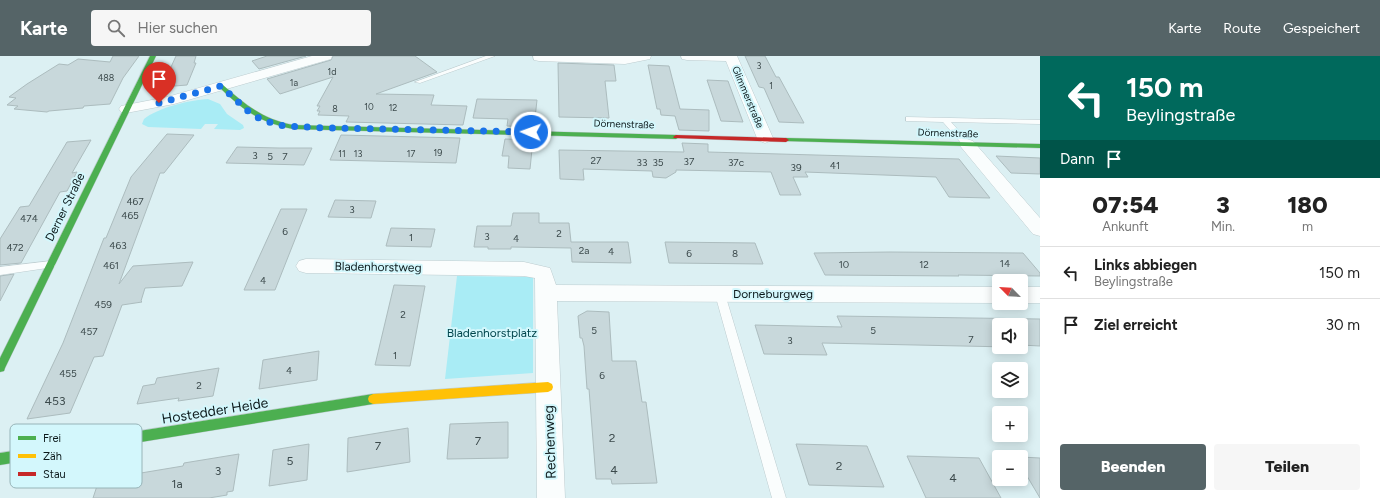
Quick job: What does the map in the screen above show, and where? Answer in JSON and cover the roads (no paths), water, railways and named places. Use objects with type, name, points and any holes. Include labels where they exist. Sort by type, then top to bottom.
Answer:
[{"type":"street","name":"Derner Straße","points":[[0,368],[153,56]]},
{"type":"street","points":[[126,110],[150,106],[326,56]]},
{"type":"street","points":[[539,57],[625,60],[645,56]]},
{"type":"street","points":[[687,56],[731,56]]},
{"type":"street","name":"Glimmerstraße","points":[[731,56],[765,138]]},
{"type":"street","name":"Dörnenstraße","points":[[221,86],[249,112],[262,120],[293,127],[1040,146]]},
{"type":"street","points":[[967,144],[1040,230]]},
{"type":"street","name":"Bladenhorstweg","points":[[306,266],[535,270],[543,273],[546,282],[546,293]]},
{"type":"street","points":[[546,293],[548,387]]},
{"type":"street","name":"Dorneburgweg","points":[[546,293],[992,295]]},
{"type":"street","points":[[1028,295],[1040,295]]},
{"type":"street","name":"Hostedder Heide","points":[[142,436],[380,398],[548,387]]},
{"type":"street","name":"Rechenweg","points":[[548,387],[551,498]]},
{"type":"street","name":"Hostedder Heide","points":[[0,458],[10,456]]},
{"type":"lane","points":[[418,82],[492,56]]},
{"type":"lane","points":[[910,119],[1040,122]]},
{"type":"lane","points":[[945,120],[967,144]]},
{"type":"lane","points":[[0,271],[51,265]]},
{"type":"lane","points":[[720,294],[780,498]]},
{"type":"park label","name":"Bladenhorstplatz","points":[[492,333]]}]
